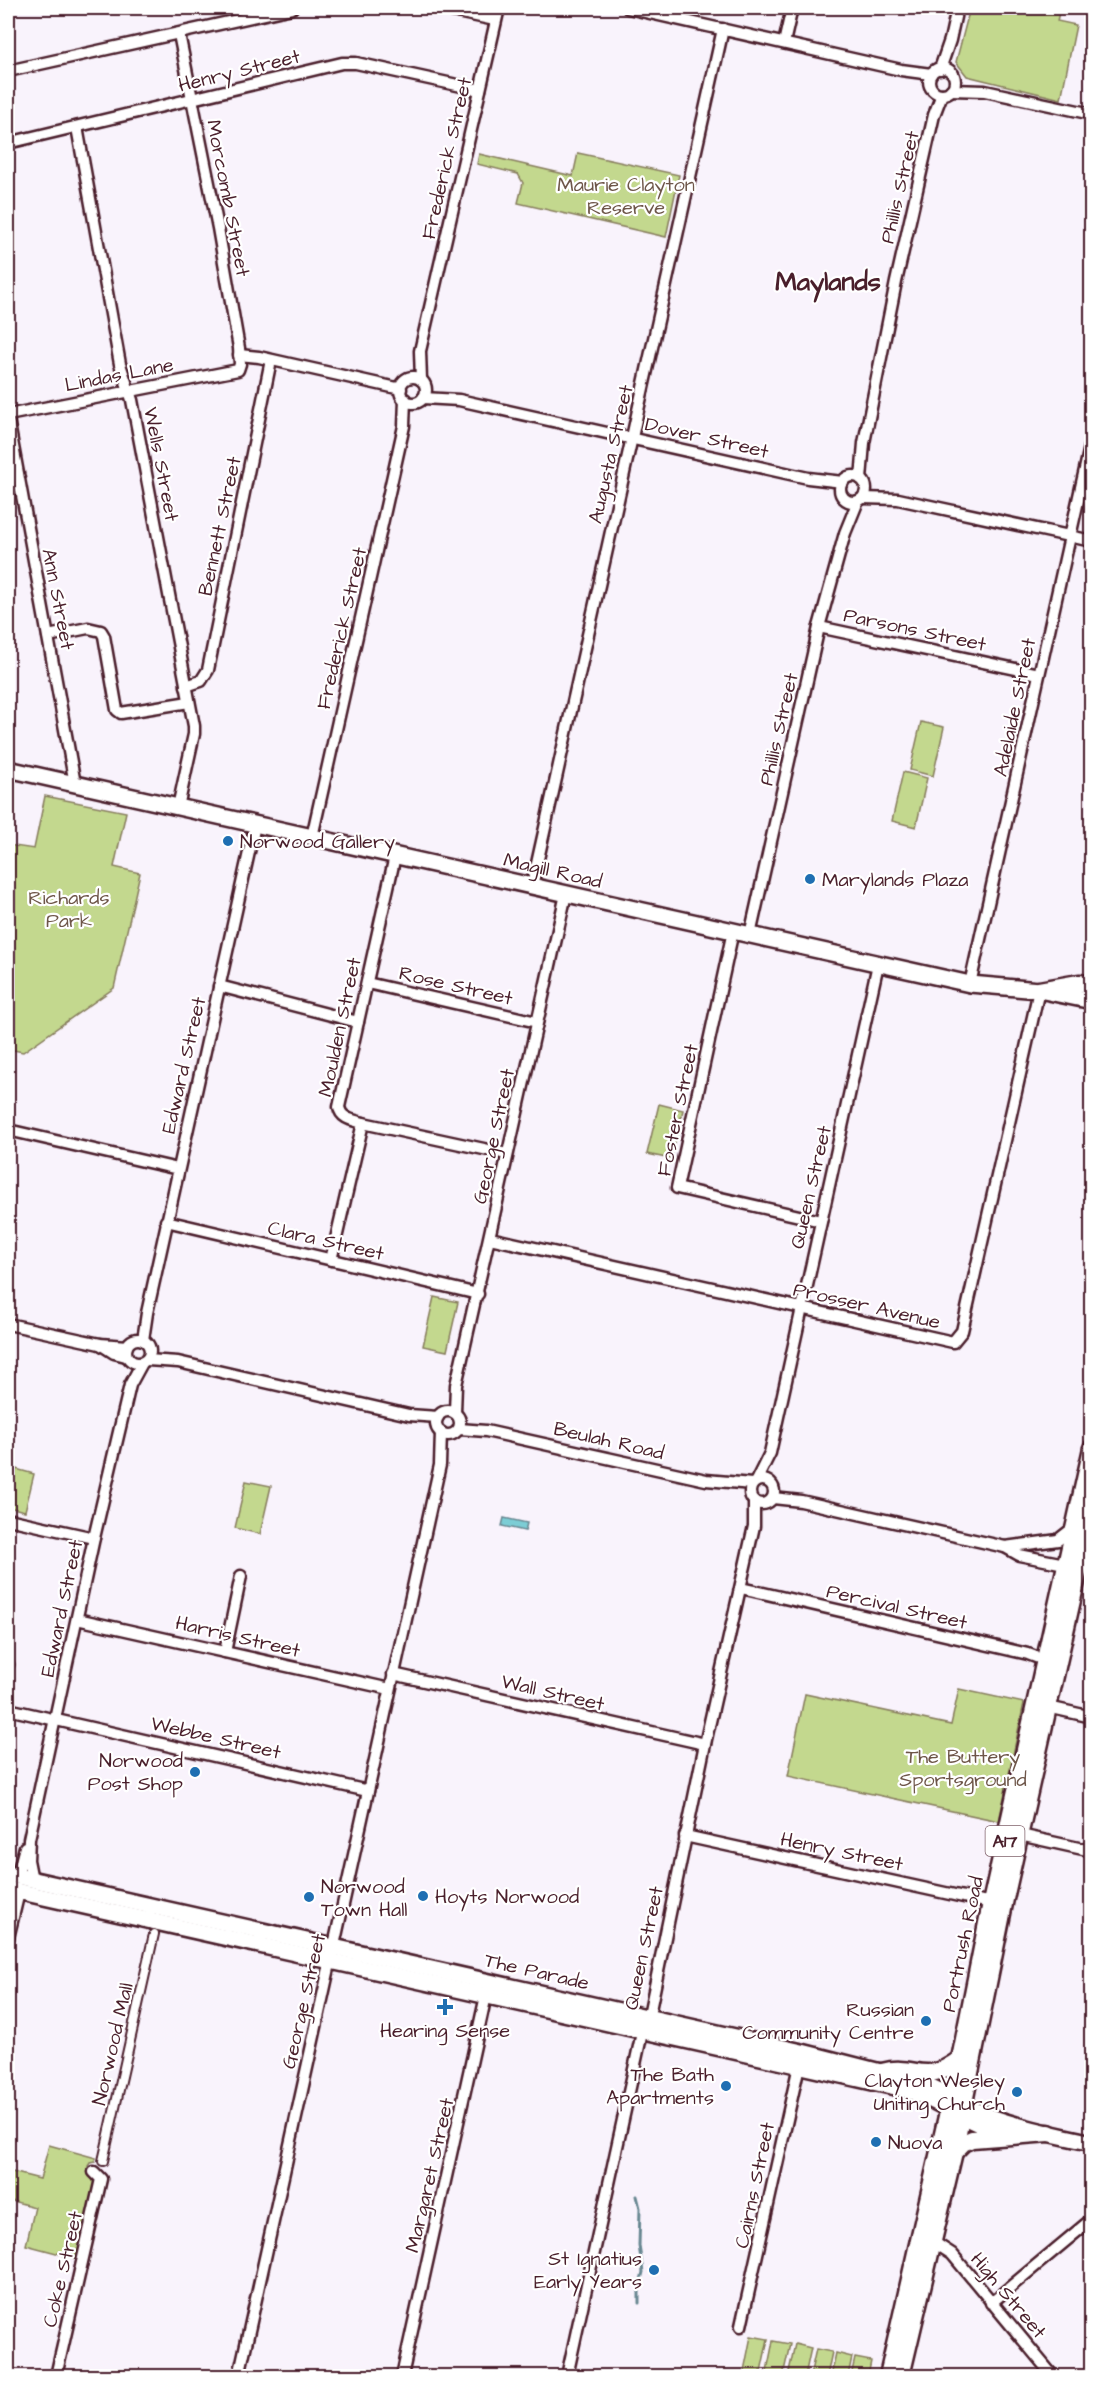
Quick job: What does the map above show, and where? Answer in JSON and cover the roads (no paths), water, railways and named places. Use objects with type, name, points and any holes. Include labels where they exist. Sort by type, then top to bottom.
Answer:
[{"type":"highway","points":[[1039,990],[1079,983],[1092,985]]},
{"type":"highway","name":"Portrush Road","points":[[888,2376],[926,2240],[954,2152],[960,2059],[991,1902],[1092,1448]]},
{"type":"highway","points":[[1065,1564],[1077,1547],[1092,1481]]},
{"type":"highway","name":"Portrush Road","points":[[901,2376],[926,2240],[956,2107],[1077,1584],[1087,1560],[1092,1511]]},
{"type":"highway","points":[[1045,1657],[1055,1643],[1070,1576],[1087,1560]]},
{"type":"highway","points":[[882,2072],[897,2068],[922,2074],[942,2072],[960,2059]]},
{"type":"highway","points":[[954,2152],[963,2143],[972,2139],[1049,2133]]},
{"type":"main road","name":"Magill Road","points":[[8,769],[970,984],[1039,990],[1092,1001]]},
{"type":"main road","name":"The Parade","points":[[15,1885],[841,2068],[1008,2123],[1092,2143]]},
{"type":"main road","name":"The Parade","points":[[841,2068],[882,2072],[920,2082],[956,2107]]},
{"type":"street","points":[[8,71],[179,34],[253,13],[292,8]]},
{"type":"street","points":[[438,8],[495,20]]},
{"type":"street","name":"Frederick Street","points":[[411,397],[402,384],[420,351],[499,8]]},
{"type":"street","points":[[628,8],[652,10],[941,81],[1092,114]]},
{"type":"street","points":[[784,43],[792,8]]},
{"type":"street","name":"Phillis Street","points":[[750,935],[819,627],[846,533],[896,282],[957,8]]},
{"type":"street","name":"Augusta Street","points":[[532,886],[723,29]]},
{"type":"street","name":"Morcomb Street","points":[[179,34],[218,228],[239,355],[238,369]]},
{"type":"street","name":"Henry Street","points":[[8,144],[350,63],[480,90]]},
{"type":"street","name":"Wells Street","points":[[77,127],[120,364],[128,390],[194,734],[178,807]]},
{"type":"street","name":"Frederick Street","points":[[312,837],[411,397],[423,383],[420,351]]},
{"type":"street","name":"Dover Street","points":[[239,355],[271,360],[411,397],[459,400],[1092,541]]},
{"type":"street","name":"Bennett Street","points":[[186,686],[201,681],[208,670],[271,360]]},
{"type":"street","name":"Lindas Lane","points":[[8,415],[238,369]]},
{"type":"street","name":"Dover Street","points":[[407,378],[417,377],[423,383],[459,400]]},
{"type":"street","name":"Ann Street","points":[[8,419],[75,784]]},
{"type":"street","name":"Adelaide Street","points":[[970,984],[1092,438]]},
{"type":"street","name":"Parsons Street","points":[[819,627],[1039,675]]},
{"type":"street","points":[[48,636],[88,628],[101,631],[104,636],[117,710],[121,713],[189,702]]},
{"type":"street","name":"Edward Street","points":[[8,1938],[15,1885],[24,1849],[29,1839],[94,1538],[147,1313],[177,1169],[255,825]]},
{"type":"street","name":"Moulden Street","points":[[395,856],[339,1107],[340,1113],[363,1123],[507,1154]]},
{"type":"street","name":"George Street","points":[[239,2376],[441,1458],[448,1423],[447,1400],[456,1385],[478,1294],[566,894]]},
{"type":"street","name":"Foster Street","points":[[733,931],[677,1188],[821,1221]]},
{"type":"street","name":"Queen Street","points":[[567,2376],[879,964]]},
{"type":"street","name":"Rose Street","points":[[367,983],[537,1022]]},
{"type":"street","points":[[219,986],[358,1022]]},
{"type":"street","name":"Prosser Avenue","points":[[490,1238],[949,1342],[953,1341],[960,1335],[1039,990]]},
{"type":"street","points":[[331,1260],[363,1123]]},
{"type":"street","points":[[8,1130],[177,1169]]},
{"type":"street","name":"Clara Street","points":[[166,1221],[478,1294]]},
{"type":"street","name":"Beulah Road","points":[[8,1324],[100,1344],[114,1353],[137,1352],[448,1423],[471,1421],[486,1431],[762,1491],[1005,1547],[1019,1555],[1065,1564]]},
{"type":"street","points":[[8,1519],[94,1538]]},
{"type":"street","name":"Beulah Road","points":[[1005,1547],[1058,1540],[1073,1527]]},
{"type":"street","points":[[1077,1584],[1085,1576],[1091,1575]]},
{"type":"street","points":[[225,1652],[241,1576]]},
{"type":"street","name":"Percival Street","points":[[741,1588],[1045,1657]]},
{"type":"street","name":"Harris Street","points":[[77,1619],[390,1689]]},
{"type":"street","name":"Wall Street","points":[[393,1674],[705,1744]]},
{"type":"street","points":[[1048,1707],[1092,1717]]},
{"type":"street","name":"Webbe Street","points":[[8,1709],[368,1791]]},
{"type":"street","points":[[1020,1835],[1092,1851]]},
{"type":"street","name":"Henry Street","points":[[685,1836],[991,1902]]},
{"type":"street","name":"Norwood Mall","points":[[103,2161],[154,1934]]},
{"type":"street","name":"Margaret Street","points":[[402,2376],[487,1989]]},
{"type":"street","name":"Cairns Street","points":[[741,2326],[800,2059]]},
{"type":"street","name":"Coke Street","points":[[56,2376],[101,2179],[94,2172]]},
{"type":"street","points":[[992,2303],[1092,2219]]},
{"type":"street","name":"High Street","points":[[926,2240],[952,2254],[1053,2376]]},
{"type":"water","points":[[504,1518],[527,1523],[525,1531],[502,1526]]},
{"type":"waterway","points":[[637,2196],[640,2208],[639,2246],[643,2272],[639,2288],[639,2303]]},
{"type":"place","name":"Norwood Gallery","points":[[228,841]]},
{"type":"place","name":"Marylands Plaza","points":[[810,879]]},
{"type":"place","name":"Norwood Post Shop","points":[[195,1772]]},
{"type":"place","name":"Hoyts Norwood","points":[[423,1896]]},
{"type":"place","name":"Norwood Town Hall","points":[[309,1897]]},
{"type":"place","name":"Hearing Sense","points":[[445,2007]]},
{"type":"place","name":"Russian Community Centre","points":[[926,2021]]},
{"type":"place","name":"The Bath Apartments","points":[[726,2086]]},
{"type":"place","name":"Clayton Wesley Uniting Church","points":[[1017,2092]]},
{"type":"place","name":"Nuova","points":[[876,2142]]},
{"type":"place","name":"St Ignatius Early Years","points":[[654,2270]]},
{"type":"district","name":"Maylands","points":[[828,281]]},
{"type":"park label","name":"Maurie Clayton Reserve","points":[[626,196]]},
{"type":"park label","name":"Richards Park","points":[[69,908]]},
{"type":"park label","name":"The Buttery Sportsground","points":[[963,1768]]}]
